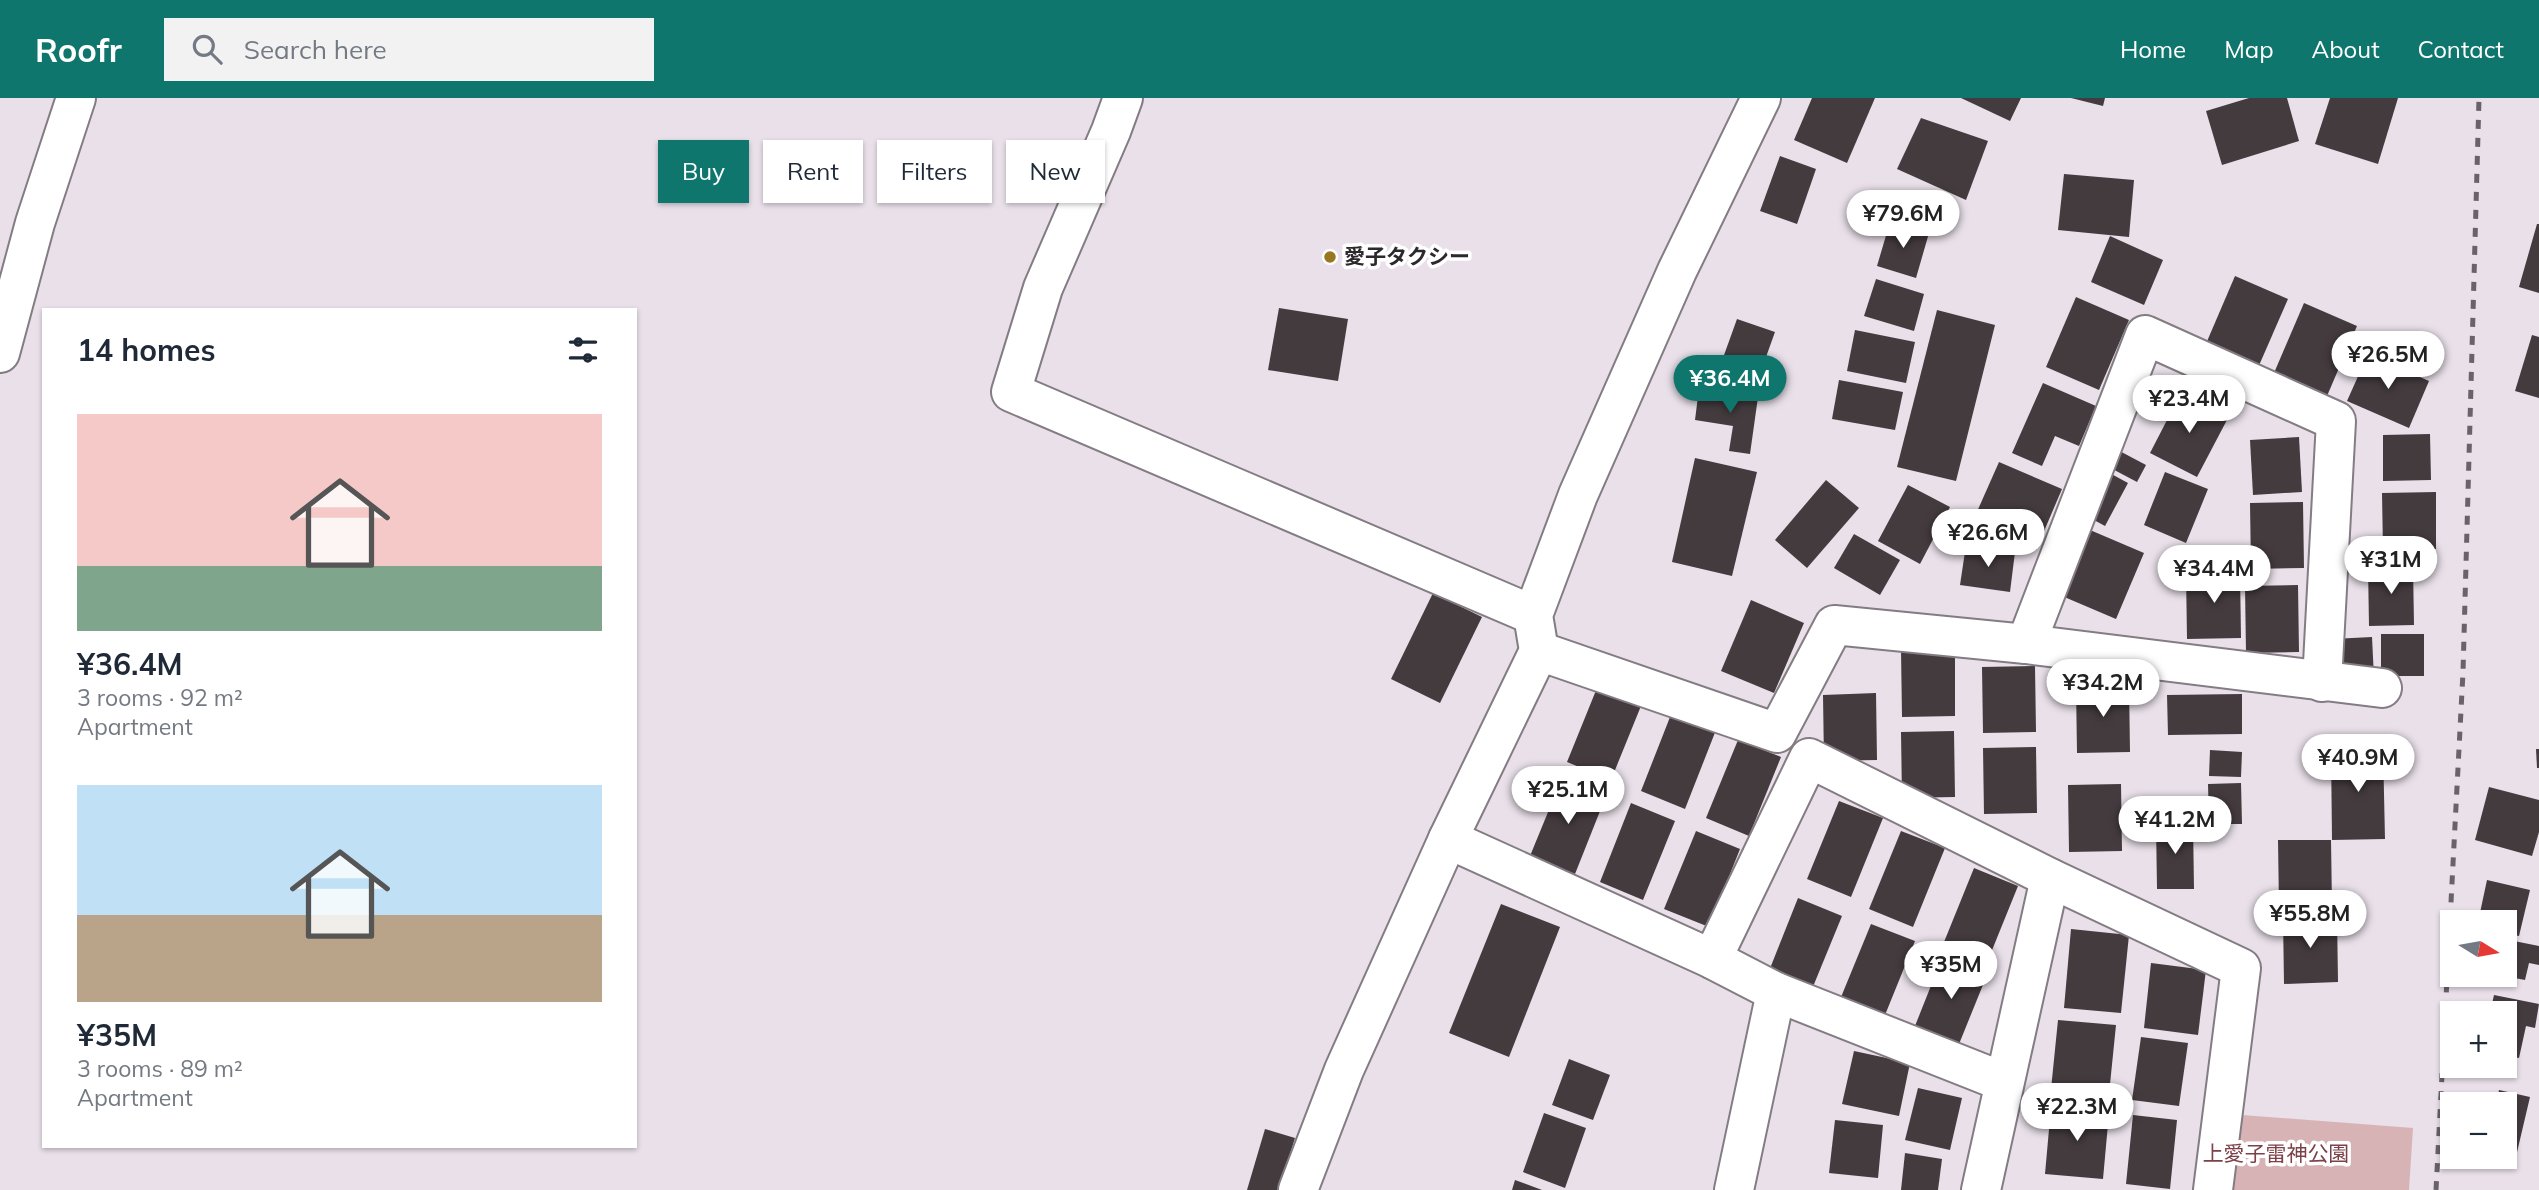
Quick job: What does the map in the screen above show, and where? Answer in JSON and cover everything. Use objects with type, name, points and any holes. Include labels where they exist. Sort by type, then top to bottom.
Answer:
[{"type":"street","points":[[0,352],[35,223],[76,98]]},
{"type":"street","points":[[1123,98],[1043,288],[1011,392],[1536,633],[1777,733],[1834,625],[2026,644],[2382,688]]},
{"type":"street","points":[[1298,1190],[1344,1070],[1448,839],[1536,633],[1577,495],[1677,271],[1761,98]]},
{"type":"street","points":[[2026,644],[2145,335],[2336,421],[2322,682]]},
{"type":"street","points":[[1712,959],[1809,758],[2050,878],[2241,968],[2213,1190]]},
{"type":"street","points":[[1448,839],[1712,959],[1776,992],[2004,1082]]},
{"type":"street","points":[[1981,1190],[2050,878]]},
{"type":"street","points":[[1734,1190],[1776,992]]},
{"type":"green space","name":"上愛子雷神公園","points":[[2242,1115],[2413,1128],[2409,1190],[2229,1190]]},
{"type":"building","points":[[1812,98],[1875,98],[1847,163],[1794,140]]},
{"type":"building","points":[[1961,98],[2021,98],[2010,121]]},
{"type":"building","points":[[2071,98],[2105,98],[2103,106]]},
{"type":"building","points":[[2249,98],[2287,98],[2299,141],[2222,165],[2206,111]]},
{"type":"building","points":[[2330,98],[2398,98],[2378,164],[2315,144]]},
{"type":"building","points":[[1921,118],[1988,141],[1966,200],[1897,169]]},
{"type":"building","points":[[1780,156],[1816,169],[1797,224],[1760,211]]},
{"type":"building","points":[[2064,174],[2134,180],[2129,237],[2058,230]]},
{"type":"building","points":[[1890,222],[1929,233],[1916,278],[1877,266]]},
{"type":"building","points":[[2539,224],[2539,293],[2519,287]]},
{"type":"building","points":[[2110,236],[2163,260],[2144,305],[2091,282]]},
{"type":"building","points":[[2235,276],[2288,299],[2257,370],[2205,346]]},
{"type":"building","points":[[1876,279],[1924,294],[1914,331],[1864,316]]},
{"type":"building","points":[[2076,297],[2129,320],[2099,390],[2046,367]]},
{"type":"building","points":[[2304,303],[2357,326],[2327,396],[2274,373]]},
{"type":"building","points":[[1279,308],[1348,319],[1338,381],[1268,370]]},
{"type":"building","points":[[1937,310],[1995,325],[1956,481],[1897,467]]},
{"type":"building","points":[[1737,319],[1775,332],[1757,382],[1719,369]]},
{"type":"building","points":[[1855,330],[1915,342],[1906,383],[1847,371]]},
{"type":"building","points":[[2532,335],[2539,337],[2539,398],[2515,391]]},
{"type":"building","points":[[2368,354],[2429,381],[2409,428],[2347,401]]},
{"type":"building","points":[[1839,380],[1903,392],[1895,430],[1832,419]]},
{"type":"building","points":[[2043,383],[2096,406],[2079,446],[2055,436],[2042,466],[2012,453]]},
{"type":"building","points":[[1699,388],[1758,397],[1750,454],[1729,451],[1733,426],[1695,420]]},
{"type":"building","points":[[2181,393],[2228,418],[2197,477],[2150,453]]},
{"type":"building","points":[[2430,434],[2431,480],[2383,481],[2383,435]]},
{"type":"building","points":[[2299,437],[2302,492],[2253,495],[2250,440]]},
{"type":"building","points":[[2112,447],[2146,465],[2137,482],[2103,464]]},
{"type":"building","points":[[1695,458],[1757,472],[1732,576],[1672,562]]},
{"type":"building","points":[[1999,462],[2062,489],[2036,550],[1972,523]]},
{"type":"building","points":[[2104,470],[2128,483],[2105,526],[2081,513]]},
{"type":"building","points":[[2165,472],[2208,489],[2186,543],[2144,525]]},
{"type":"building","points":[[1826,480],[1859,508],[1807,568],[1775,540]]},
{"type":"building","points":[[1908,485],[1950,507],[1920,564],[1878,541]]},
{"type":"building","points":[[2436,492],[2436,549],[2383,550],[2382,493]]},
{"type":"building","points":[[2303,502],[2304,568],[2251,569],[2250,503]]},
{"type":"building","points":[[2090,530],[2144,553],[2116,619],[2062,596]]},
{"type":"building","points":[[1854,534],[1900,560],[1880,595],[1834,568]]},
{"type":"building","points":[[1966,545],[2015,552],[2010,592],[1960,585]]},
{"type":"building","points":[[2413,566],[2414,625],[2369,626],[2368,567]]},
{"type":"building","points":[[2240,571],[2241,638],[2187,639],[2186,572]]},
{"type":"building","points":[[2298,585],[2299,652],[2246,653],[2245,586]]},
{"type":"building","points":[[1433,593],[1482,617],[1440,703],[1391,679]]},
{"type":"building","points":[[1751,600],[1804,623],[1774,693],[1721,671]]},
{"type":"building","points":[[2381,634],[2424,634],[2424,676],[2381,676]]},
{"type":"building","points":[[2372,637],[2374,678],[2334,680],[2332,639]]},
{"type":"building","points":[[1955,649],[1955,716],[1902,717],[1901,650]]},
{"type":"building","points":[[2035,666],[2036,732],[1983,733],[1982,667]]},
{"type":"building","points":[[1599,683],[1643,701],[1611,780],[1567,762]]},
{"type":"building","points":[[2129,685],[2130,752],[2077,753],[2076,686]]},
{"type":"building","points":[[1876,693],[1877,760],[1824,761],[1823,695]]},
{"type":"building","points":[[2242,694],[2242,734],[2168,735],[2167,695]]},
{"type":"building","points":[[1672,712],[1716,730],[1685,809],[1641,791]]},
{"type":"building","points":[[1954,731],[1955,797],[1902,798],[1901,732]]},
{"type":"building","points":[[1738,740],[1781,757],[1749,836],[1706,818]]},
{"type":"building","points":[[2036,747],[2037,813],[1984,814],[1983,748]]},
{"type":"building","points":[[2383,748],[2385,839],[2332,840],[2331,749]]},
{"type":"building","points":[[2536,749],[2539,749],[2539,768],[2537,768]]},
{"type":"building","points":[[2210,750],[2242,752],[2241,777],[2209,776]]},
{"type":"building","points":[[1562,778],[1606,796],[1575,874],[1530,856]]},
{"type":"building","points":[[2241,783],[2242,824],[2209,824],[2208,784]]},
{"type":"building","points":[[2121,784],[2122,851],[2069,852],[2068,785]]},
{"type":"building","points":[[2489,787],[2539,800],[2539,832],[2532,856],[2475,840]]},
{"type":"building","points":[[1839,801],[1883,818],[1851,897],[1807,879]]},
{"type":"building","points":[[1631,803],[1675,821],[1643,900],[1600,882]]},
{"type":"building","points":[[2193,822],[2194,889],[2157,889],[2156,823]]},
{"type":"building","points":[[1696,831],[1740,849],[1709,927],[1664,909]]},
{"type":"building","points":[[1901,831],[1945,848],[1913,927],[1869,909]]},
{"type":"building","points":[[2278,840],[2331,840],[2332,906],[2279,907]]},
{"type":"building","points":[[1974,868],[2018,886],[1986,965],[1942,947]]},
{"type":"building","points":[[2487,880],[2530,890],[2519,936],[2517,910],[2481,910]]},
{"type":"building","points":[[1798,898],[1842,916],[1810,994],[1767,976]]},
{"type":"building","points":[[1501,904],[1560,927],[1509,1057],[1449,1033]]},
{"type":"building","points":[[2337,916],[2338,982],[2284,984],[2283,917]]},
{"type":"building","points":[[1871,924],[1915,941],[1883,1020],[1839,1002]]},
{"type":"building","points":[[2071,929],[2129,935],[2121,1013],[2064,1008]]},
{"type":"building","points":[[2517,942],[2539,946],[2539,965],[2529,963],[2525,980],[2517,978]]},
{"type":"building","points":[[1944,953],[1989,970],[1957,1049],[1913,1031]]},
{"type":"building","points":[[2151,963],[2206,970],[2198,1035],[2144,1028]]},
{"type":"building","points":[[2494,995],[2539,1004],[2535,1028],[2526,1026],[2519,1058],[2517,1001],[2493,1001]]},
{"type":"building","points":[[2058,1020],[2116,1025],[2108,1104],[2050,1099]]},
{"type":"building","points":[[2141,1037],[2188,1043],[2179,1106],[2132,1100]]},
{"type":"building","points":[[1854,1051],[1910,1063],[1899,1116],[1842,1104]]},
{"type":"building","points":[[1569,1059],[1610,1075],[1593,1120],[1552,1105]]},
{"type":"building","points":[[1918,1088],[1962,1098],[1950,1150],[1905,1140]]},
{"type":"building","points":[[2517,1094],[2530,1097],[2517,1152]]},
{"type":"building","points":[[2051,1107],[2109,1113],[2103,1179],[2045,1174]]},
{"type":"building","points":[[1544,1113],[1586,1128],[1565,1188],[1523,1172]]},
{"type":"building","points":[[2133,1115],[2177,1120],[2170,1189],[2126,1184]]},
{"type":"building","points":[[1835,1120],[1883,1125],[1878,1178],[1829,1173]]},
{"type":"building","points":[[1265,1129],[1295,1138],[1279,1190],[1247,1190]]},
{"type":"building","points":[[1905,1153],[1942,1159],[1938,1190],[1901,1190]]},
{"type":"building","points":[[1515,1180],[1542,1190],[1512,1190]]},
{"type":"railway","points":[[2436,1190],[2463,672],[2479,98]]},
{"type":"place","name":"愛子タクシー","points":[[1330,257]]}]
